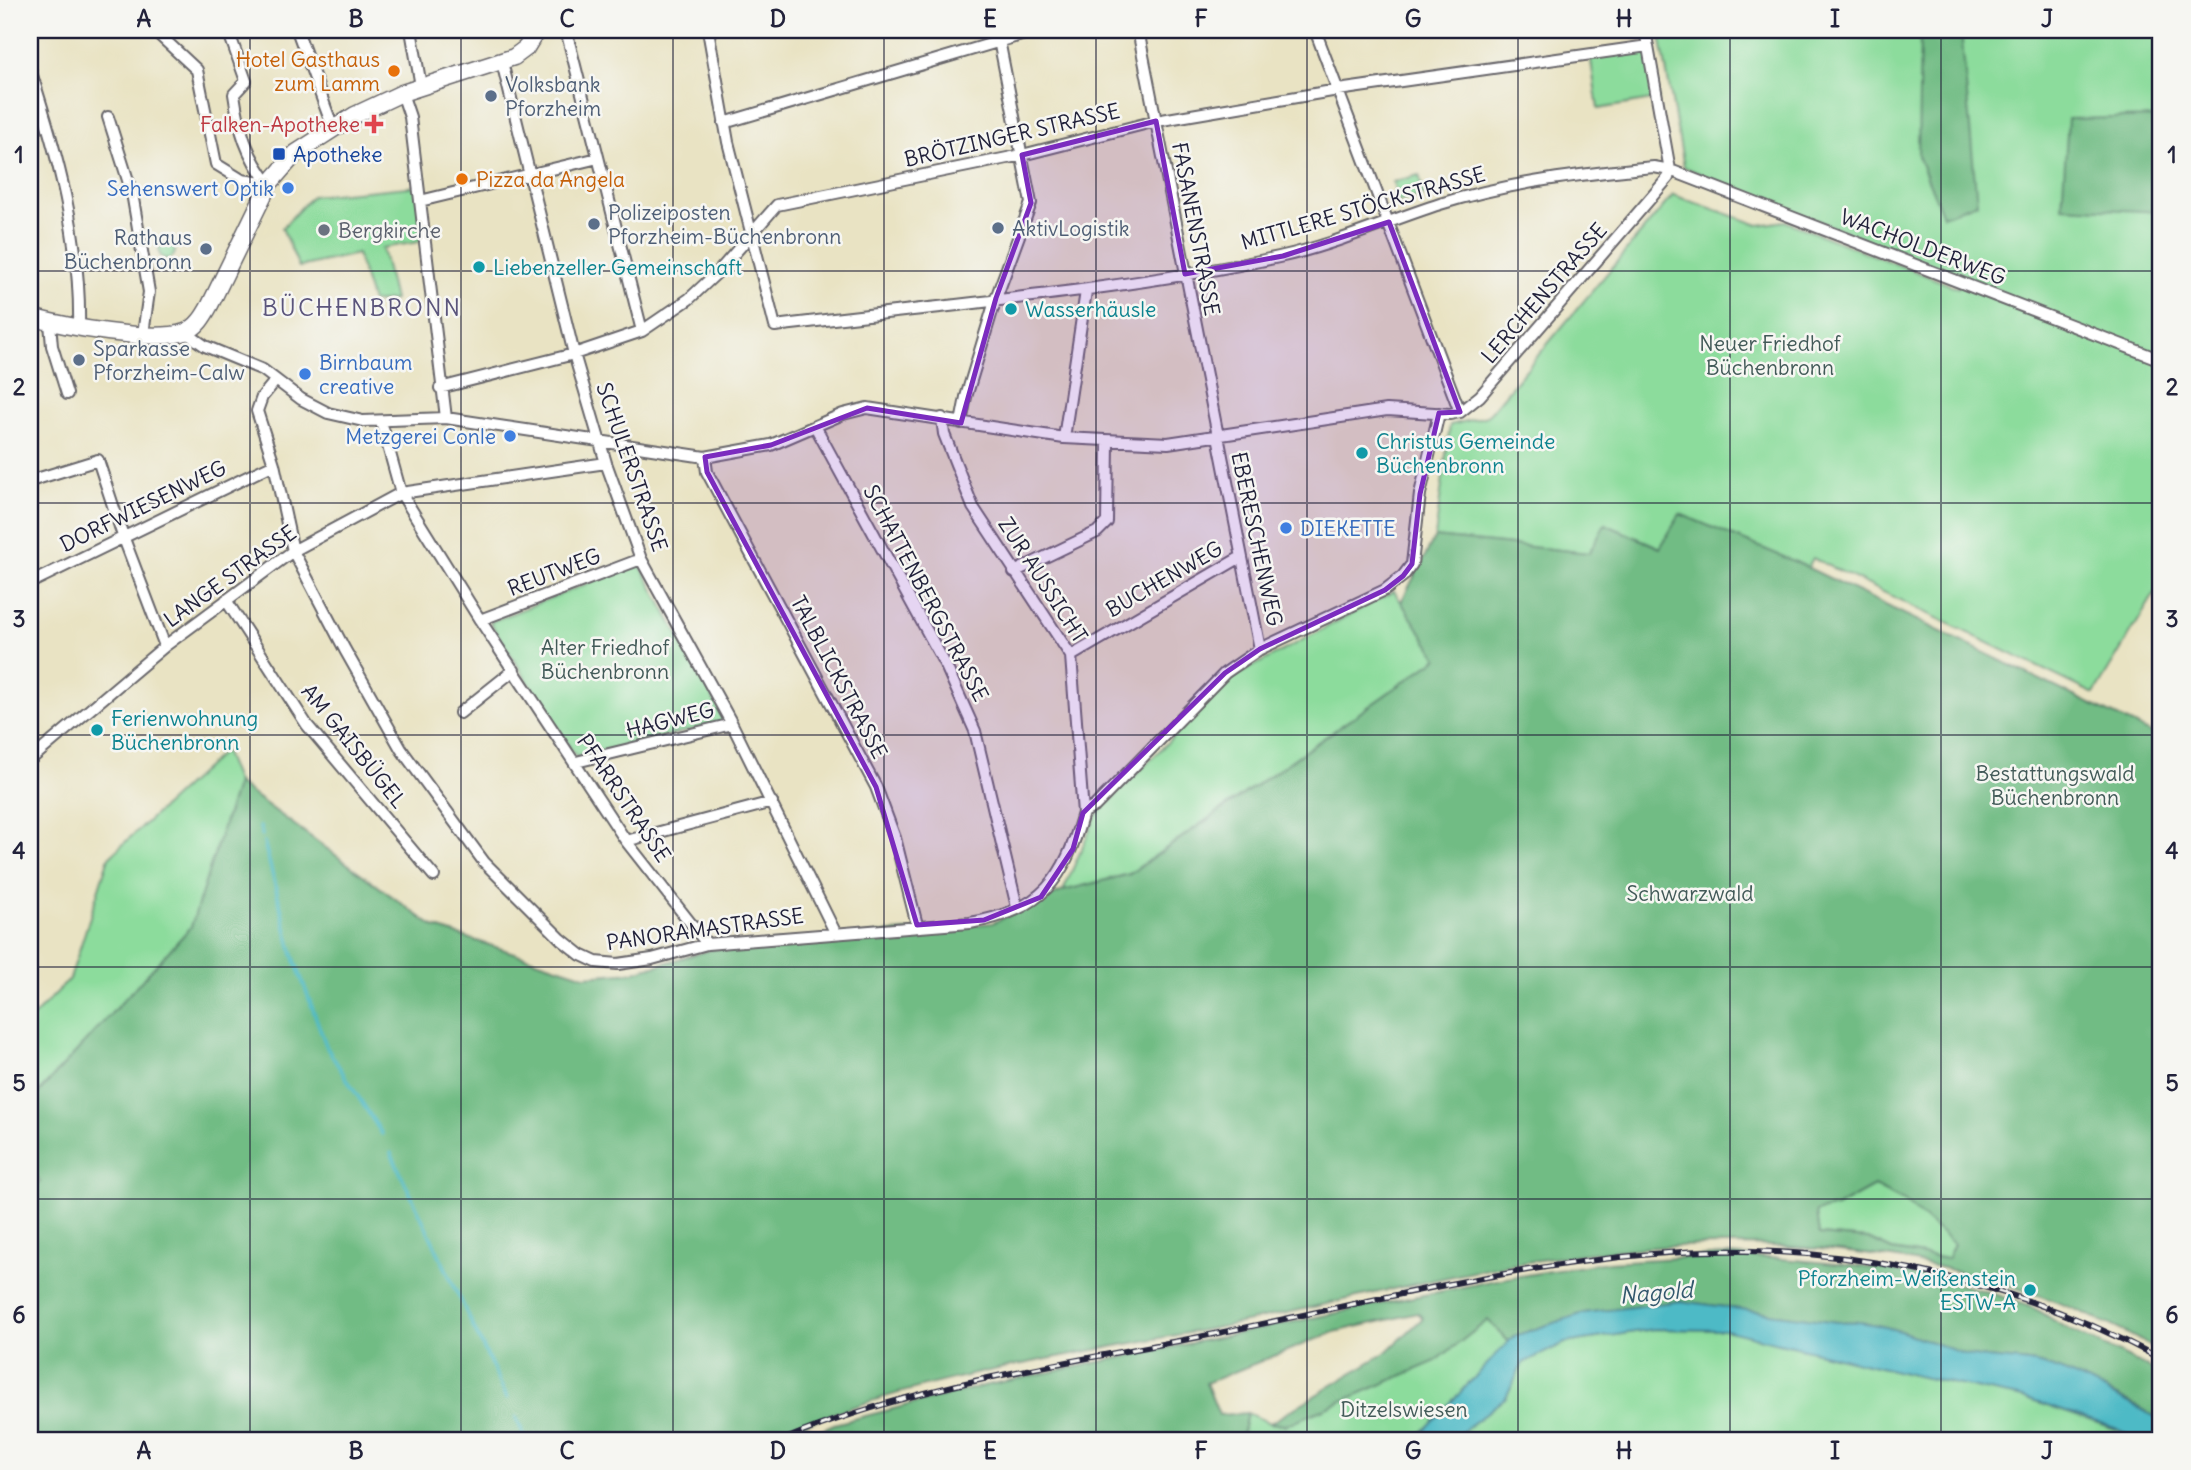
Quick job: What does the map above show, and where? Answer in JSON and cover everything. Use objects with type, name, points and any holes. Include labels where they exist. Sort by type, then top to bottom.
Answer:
[{"type":"main road","points":[[30,317],[50,323],[143,334],[185,332],[201,320],[210,305],[268,184],[296,153],[333,128],[402,93],[502,62],[526,48],[537,30]]},
{"type":"street","points":[[154,30],[197,69],[216,164],[242,180],[268,184]]},
{"type":"street","points":[[228,30],[246,81],[234,94],[240,135],[256,168],[268,184]]},
{"type":"street","points":[[297,30],[333,128]]},
{"type":"street","points":[[411,30],[421,86]]},
{"type":"street","points":[[566,30],[642,331]]},
{"type":"street","points":[[708,30],[724,123],[749,234]]},
{"type":"street","points":[[961,423],[966,397],[996,298],[1031,203],[997,30]]},
{"type":"street","points":[[724,123],[1038,30]]},
{"type":"street","name":"FASANENSTRASSE","points":[[1138,30],[1216,436]]},
{"type":"street","points":[[185,332],[205,346],[263,370],[328,412],[363,421],[446,418],[705,457],[771,445],[843,414],[867,408],[1064,438],[1168,443],[1387,410],[1460,412],[1315,30]]},
{"type":"street","points":[[1645,30],[1670,170]]},
{"type":"street","name":"BRÖTZINGER STRASSE","points":[[440,388],[574,354],[642,331],[690,299],[719,271],[777,205],[1022,155],[1156,121],[1338,90],[1648,46]]},
{"type":"street","name":"SCHULERSTRASSE","points":[[502,62],[574,354],[606,463],[641,559],[732,724],[835,932]]},
{"type":"street","points":[[30,69],[48,124],[71,221],[80,279],[79,327]]},
{"type":"street","points":[[402,93],[410,117],[440,388],[446,418]]},
{"type":"street","points":[[108,117],[132,193],[149,292],[143,334]]},
{"type":"street","points":[[421,201],[598,158]]},
{"type":"street","name":"MITTLERE STÖCKSTRASSE","points":[[749,234],[775,326],[996,298],[1086,291],[1185,274],[1283,256],[1521,182],[1654,167],[1670,170]]},
{"type":"street","name":"WACHOLDERWEG","points":[[1670,170],[2161,360]]},
{"type":"street","name":"LERCHENSTRASSE","points":[[1460,412],[1480,396],[1655,195],[1668,178],[1670,170]]},
{"type":"street","points":[[1064,438],[1086,291]]},
{"type":"street","points":[[50,323],[52,346],[67,394]]},
{"type":"street","name":"PANORAMASTRASSE","points":[[276,380],[262,397],[257,411],[274,464],[293,551],[401,749],[484,862],[561,939],[596,962],[618,964],[652,959],[707,944],[977,922],[1041,897],[1054,883],[1073,849],[1083,813]]},
{"type":"street","points":[[1083,813],[1096,806],[1225,673],[1260,649],[1396,583],[1412,564],[1420,494],[1439,413]]},
{"type":"street","name":"ZUR AUSSICHT","points":[[942,418],[944,434],[973,507],[1070,656],[1083,813]]},
{"type":"street","name":"PFARRSTRASSE","points":[[381,421],[401,493],[480,620],[626,841],[707,944]]},
{"type":"street","name":"SCHATTENBERGSTRASSE","points":[[815,426],[946,666],[975,730],[1017,907]]},
{"type":"street","name":"EBERESCHENWEG","points":[[1216,436],[1260,649]]},
{"type":"street","points":[[1014,572],[1097,532],[1107,522],[1108,442]]},
{"type":"street","name":"TALBLICKSTRASSE","points":[[705,457],[707,472],[876,787],[895,838],[917,925]]},
{"type":"street","points":[[30,481],[98,460],[122,536],[165,646]]},
{"type":"street","name":"LANGE STRASSE","points":[[30,760],[165,646],[293,551],[401,493],[606,463]]},
{"type":"street","name":"DORFWIESENWEG","points":[[30,583],[274,464]]},
{"type":"street","name":"BUCHENWEG","points":[[1070,656],[1241,557]]},
{"type":"street","name":"REUTWEG","points":[[480,620],[641,559]]},
{"type":"street","name":"AM GAISBÜGEL","points":[[226,600],[307,725],[434,876]]},
{"type":"street","points":[[460,713],[514,670]]},
{"type":"street","name":"HAGWEG","points":[[576,762],[732,724]]},
{"type":"street","points":[[626,841],[772,802]]},
{"type":"highlighted area","points":[[1156,121],[1185,274],[1283,256],[1389,222],[1460,412],[1439,413],[1420,494],[1412,564],[1403,576],[1385,590],[1260,649],[1225,673],[1083,813],[1073,849],[1041,897],[984,920],[917,925],[876,787],[707,472],[705,457],[771,445],[867,408],[961,423],[996,298],[1031,203],[1022,155]]},
{"type":"green space","name":"Neuer Friedhof Büchenbronn","points":[[1659,30],[2161,30],[2161,583],[2094,694],[1813,558],[1804,575],[1661,548],[1605,524],[1589,553],[1435,537],[1450,425],[1487,416],[1673,195],[1759,225],[1785,221],[1958,288],[1961,278],[1684,167]]},
{"type":"green space","points":[[1920,30],[1961,30],[1977,203],[1943,216],[1918,156]]},
{"type":"green space","points":[[1648,46],[1658,99],[1598,109],[1590,54]]},
{"type":"green space","points":[[2161,117],[2161,212],[2062,207],[2068,119]]},
{"type":"green space","points":[[1419,175],[1424,195],[1398,202],[1393,182]]},
{"type":"green space","points":[[419,186],[425,241],[382,248],[394,300],[372,302],[357,254],[299,267],[282,228],[312,196]]},
{"type":"green space","points":[[167,243],[173,245],[173,257],[167,259],[161,257],[159,251],[161,245]]},
{"type":"green space","name":"Schwarzwald","points":[[1680,514],[1796,562],[2161,738],[2161,1352],[2086,1314],[2008,1285],[1927,1265],[1844,1252],[1760,1246],[1676,1246],[1592,1253],[1510,1265],[1220,1327],[989,1371],[874,1400],[819,1418],[766,1440],[30,1440],[30,1189],[40,1181],[30,1168],[30,1102],[191,927],[237,783],[434,927],[585,976],[634,972],[713,949],[992,923],[1063,891],[1130,874],[1438,658],[1401,602],[1435,537],[1589,553],[1605,524],[1660,548]],"holes":[[[1874,1186],[1904,1201],[1954,1244],[1947,1259],[1892,1250],[1868,1239],[1819,1235],[1816,1212],[1836,1207]]]},
{"type":"green space","name":"Alter Friedhof Büchenbronn","points":[[639,563],[726,722],[576,757],[490,622]]},
{"type":"green space","points":[[1394,591],[1438,658],[1129,874],[1063,891],[1096,816],[1228,680]]},
{"type":"green space","points":[[224,751],[237,783],[191,927],[30,1102],[30,1020],[70,979],[109,857]]},
{"type":"green space","points":[[1874,1186],[1904,1201],[1954,1243],[1948,1259],[1892,1250],[1868,1239],[1819,1235],[1815,1212],[1836,1207]]},
{"type":"green space","points":[[1728,1255],[1844,1265],[1921,1276],[1959,1284],[2033,1308],[2161,1375],[2161,1421],[2102,1389],[2040,1364],[1965,1354],[1869,1323],[1837,1322],[1681,1301],[1584,1313],[1514,1336],[1509,1342],[1488,1320],[1436,1361],[1286,1425],[1270,1423],[1388,1351],[1423,1318],[1418,1313],[1334,1332],[1206,1383],[1219,1415],[1247,1413],[1241,1440],[799,1440],[834,1424],[983,1386],[1501,1279],[1608,1262]]},
{"type":"green space","name":"Ditzelswiesen","points":[[1488,1320],[1509,1342],[1415,1440],[1241,1440],[1247,1413],[1270,1423],[1286,1425],[1436,1361]]},
{"type":"green space","points":[[1654,1329],[1725,1330],[1917,1376],[2023,1398],[2118,1430],[2135,1440],[1452,1440],[1506,1397],[1522,1363],[1565,1343]]},
{"type":"water","points":[[1681,1301],[1837,1322],[1869,1323],[1965,1354],[2054,1368],[2084,1380],[2156,1417],[2161,1421],[2161,1440],[2135,1440],[2118,1429],[2023,1398],[1917,1376],[1725,1330],[1654,1329],[1565,1343],[1523,1363],[1506,1397],[1452,1440],[1415,1440],[1514,1336],[1584,1313]]},
{"type":"waterway","points":[[260,827],[262,835]]},
{"type":"waterway","points":[[264,842],[293,955],[327,1048],[382,1134]]},
{"type":"waterway","points":[[391,1153],[507,1398]]},
{"type":"waterway","points":[[516,1417],[526,1440]]},
{"type":"railway","points":[[783,1440],[885,1404],[1044,1366],[1483,1278],[1652,1254],[1783,1252],[1914,1270],[1979,1285],[2041,1305],[2102,1330],[2161,1359]]},
{"type":"place","name":"Hotel Gasthaus zum Lamm","points":[[394,71]]},
{"type":"place","name":"Volksbank Pforzheim","points":[[491,96]]},
{"type":"place","name":"Falken-Apotheke","points":[[374,124]]},
{"type":"place","name":"Apotheke","points":[[279,154]]},
{"type":"place","name":"Pizza da Angela","points":[[462,179]]},
{"type":"place","name":"Sehenswert Optik","points":[[288,188]]},
{"type":"place","name":"Polizeiposten Pforzheim-Büchenbronn","points":[[594,224]]},
{"type":"place","name":"AktivLogistik","points":[[998,228]]},
{"type":"place","name":"Bergkirche","points":[[324,230]]},
{"type":"place","name":"Rathaus Büchenbronn","points":[[206,249]]},
{"type":"place","name":"Liebenzeller Gemeinschaft","points":[[479,267]]},
{"type":"place","name":"Wasserhäusle","points":[[1011,309]]},
{"type":"place","name":"Sparkasse Pforzheim-Calw","points":[[79,360]]},
{"type":"place","name":"Birnbaum creative","points":[[305,374]]},
{"type":"place","name":"Metzgerei Conle","points":[[510,436]]},
{"type":"place","name":"Christus Gemeinde Büchenbronn","points":[[1362,453]]},
{"type":"place","name":"DIEKETTE","points":[[1286,528]]},
{"type":"place","name":"Ferienwohnung Büchenbronn","points":[[97,730]]},
{"type":"place","name":"Pforzheim-Weißenstein ESTW-A","points":[[2030,1290]]},
{"type":"district","name":"BÜCHENBRONN","points":[[362,307]]},
{"type":"park label","name":"Bestattungswald Büchenbronn","points":[[2055,785]]},
{"type":"water label","name":"Nagold","points":[[1656,1292]]}]
